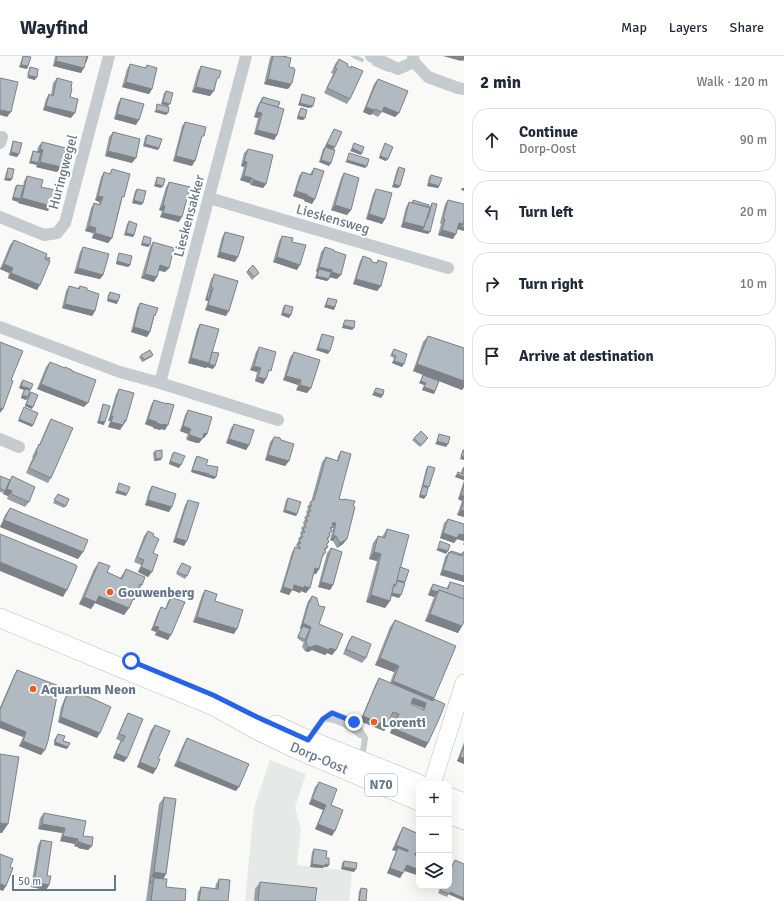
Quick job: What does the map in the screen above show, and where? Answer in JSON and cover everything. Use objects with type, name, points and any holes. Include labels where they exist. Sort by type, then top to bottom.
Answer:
[{"type":"main road","name":"Dorp-Oost","points":[[0,606],[213,695],[416,799]]},
{"type":"main road","name":"Dorp-Oost","points":[[0,618],[214,706],[255,728],[300,741],[362,762],[416,783]]},
{"type":"main road","points":[[452,798],[464,803]]},
{"type":"main road","points":[[452,815],[464,820]]},
{"type":"street","name":"Huringwegel","points":[[0,217],[44,235],[57,233],[65,223],[109,56]]},
{"type":"street","name":"Lieskensakker","points":[[160,383],[246,56]]},
{"type":"street","points":[[372,56],[398,69],[414,59],[428,77],[464,89]]},
{"type":"street","name":"Lieskensweg","points":[[209,198],[448,268]]},
{"type":"street","points":[[0,327],[120,372],[278,420]]},
{"type":"street","points":[[0,439],[19,447]]},
{"type":"street","points":[[433,781],[464,683]]},
{"type":"lane","points":[[300,741],[323,719],[332,713],[354,722],[365,738],[362,762]]},
{"type":"shaded area","points":[[270,760],[306,774],[295,807],[301,829],[297,865],[352,871],[349,901],[245,901],[254,808]]},
{"type":"building","points":[[23,56],[31,57],[28,66],[21,65]]},
{"type":"building","points":[[57,56],[87,56],[84,68],[56,61]]},
{"type":"building","points":[[273,56],[291,58],[289,67],[294,68],[295,70],[292,83],[290,84],[268,79]]},
{"type":"building","points":[[339,59],[348,64],[347,66],[351,68],[351,66],[363,71],[350,99],[327,88],[337,69],[335,68]]},
{"type":"building","points":[[130,64],[146,68],[147,65],[157,68],[152,89],[126,82]]},
{"type":"building","points":[[201,66],[221,71],[219,78],[217,78],[214,91],[196,87]]},
{"type":"building","points":[[30,67],[38,69],[37,77],[30,76],[28,74]]},
{"type":"building","points":[[0,78],[18,82],[11,112],[0,110]]},
{"type":"building","points":[[57,78],[72,82],[70,97],[78,99],[75,113],[46,106],[49,94],[53,96]]},
{"type":"building","points":[[378,79],[408,91],[399,113],[384,107],[382,112],[366,107]]},
{"type":"building","points":[[166,91],[173,93],[170,104],[163,102]]},
{"type":"building","points":[[302,94],[315,98],[313,106],[300,103]]},
{"type":"building","points":[[263,97],[280,102],[278,107],[261,103]]},
{"type":"building","points":[[121,98],[144,104],[139,120],[117,114]]},
{"type":"building","points":[[260,102],[284,109],[277,135],[257,130],[262,113],[257,112]]},
{"type":"building","points":[[157,104],[169,107],[168,113],[156,110]]},
{"type":"building","points":[[301,108],[307,110],[305,118],[298,116]]},
{"type":"building","points":[[185,122],[206,127],[195,161],[176,156]]},
{"type":"building","points":[[334,129],[342,132],[335,147],[327,144]]},
{"type":"building","points":[[113,132],[140,139],[136,158],[108,151]]},
{"type":"building","points":[[147,135],[162,139],[159,148],[145,144]]},
{"type":"building","points":[[13,141],[22,143],[19,154],[11,152]]},
{"type":"building","points":[[42,142],[66,148],[61,167],[40,162],[43,150],[40,149]]},
{"type":"building","points":[[354,143],[364,147],[362,153],[352,148]]},
{"type":"building","points":[[385,143],[393,147],[388,159],[380,156]]},
{"type":"building","points":[[325,147],[335,150],[331,163],[321,160]]},
{"type":"building","points":[[248,149],[273,155],[266,184],[244,176],[247,162],[244,161]]},
{"type":"building","points":[[33,151],[41,153],[38,163],[31,161]]},
{"type":"building","points":[[349,153],[369,159],[367,166],[347,160]]},
{"type":"building","points":[[399,167],[405,169],[400,186],[394,184]]},
{"type":"building","points":[[8,168],[14,169],[12,179],[6,178]]},
{"type":"building","points":[[314,168],[324,171],[315,199],[296,191],[302,172],[312,175]]},
{"type":"building","points":[[112,169],[130,174],[124,197],[122,197],[112,238],[95,233],[96,228],[89,226],[94,203],[100,205],[103,197],[98,196],[104,172],[110,174]]},
{"type":"building","points":[[344,173],[359,178],[351,210],[335,205]]},
{"type":"building","points":[[431,175],[442,178],[439,186],[429,183]]},
{"type":"building","points":[[27,176],[43,180],[41,187],[55,190],[51,206],[22,198]]},
{"type":"building","points":[[157,177],[165,179],[163,186],[156,184]]},
{"type":"building","points":[[169,182],[190,187],[182,217],[163,213],[165,206],[163,205]]},
{"type":"building","points":[[17,185],[24,186],[20,199],[13,197]]},
{"type":"building","points":[[137,189],[146,191],[143,203],[134,200]]},
{"type":"building","points":[[376,189],[392,193],[385,219],[369,214]]},
{"type":"building","points":[[413,200],[429,205],[429,207],[413,203]]},
{"type":"building","points":[[448,200],[464,204],[464,221],[463,224],[459,223],[456,234],[442,230]]},
{"type":"building","points":[[409,202],[430,208],[424,227],[404,222]]},
{"type":"building","points":[[432,203],[437,204],[430,232],[422,230],[428,218]]},
{"type":"building","points":[[129,221],[137,224],[134,235],[126,233]]},
{"type":"building","points":[[225,232],[244,237],[238,257],[220,252]]},
{"type":"building","points":[[144,236],[151,238],[150,245],[142,243]]},
{"type":"building","points":[[282,236],[293,238],[292,242],[306,245],[300,265],[277,257]]},
{"type":"building","points":[[14,240],[47,254],[45,259],[50,261],[40,285],[11,273],[13,268],[4,264]]},
{"type":"building","points":[[153,242],[174,248],[169,268],[160,265],[157,277],[145,274]]},
{"type":"building","points":[[83,247],[109,254],[103,275],[78,268]]},
{"type":"building","points":[[325,247],[346,255],[341,275],[332,272],[332,270],[319,267]]},
{"type":"building","points":[[119,253],[132,256],[130,265],[117,261]]},
{"type":"building","points":[[363,256],[371,259],[372,262],[377,263],[378,260],[387,263],[381,286],[356,279]]},
{"type":"building","points":[[253,265],[259,273],[254,277],[248,270]]},
{"type":"building","points":[[319,269],[331,272],[329,279],[317,276]]},
{"type":"building","points":[[214,274],[238,281],[229,311],[208,305],[213,288],[211,287]]},
{"type":"building","points":[[69,286],[79,289],[80,286],[99,294],[95,311],[65,304]]},
{"type":"building","points":[[209,290],[211,290],[209,298],[207,298]]},
{"type":"building","points":[[110,292],[120,295],[118,301],[108,299]]},
{"type":"building","points":[[328,298],[337,300],[335,307],[326,305]]},
{"type":"building","points":[[140,303],[158,308],[155,316],[154,315],[150,332],[134,327]]},
{"type":"building","points":[[285,305],[293,307],[291,315],[283,313]]},
{"type":"building","points":[[345,320],[355,321],[354,328],[343,325]]},
{"type":"building","points":[[200,324],[219,329],[209,363],[191,358]]},
{"type":"building","points":[[322,334],[334,337],[330,351],[318,348]]},
{"type":"building","points":[[428,336],[464,348],[464,381],[417,364]]},
{"type":"building","points":[[0,342],[23,351],[11,380],[13,381],[3,409],[0,408]]},
{"type":"building","points":[[259,347],[276,352],[271,371],[269,370],[266,379],[258,377],[261,368],[254,366]]},
{"type":"building","points":[[394,349],[407,354],[404,364],[394,361],[396,356],[392,354]]},
{"type":"building","points":[[150,350],[153,355],[144,360],[141,355]]},
{"type":"building","points":[[212,352],[219,353],[215,366],[209,364]]},
{"type":"building","points":[[294,352],[320,360],[311,388],[300,385],[301,380],[286,376]]},
{"type":"building","points":[[50,362],[96,380],[88,403],[41,384]]},
{"type":"building","points":[[423,375],[439,381],[435,391],[424,387],[426,383],[421,381]]},
{"type":"building","points":[[23,380],[33,384],[31,389],[21,386]]},
{"type":"building","points":[[376,388],[384,390],[383,395],[374,392]]},
{"type":"building","points":[[25,389],[30,390],[28,397],[22,395]]},
{"type":"building","points":[[119,389],[134,393],[126,421],[125,420],[123,425],[111,422],[113,416],[111,416]]},
{"type":"building","points":[[31,392],[38,395],[33,407],[26,404]]},
{"type":"building","points":[[154,400],[174,405],[168,425],[156,423],[157,422],[148,419]]},
{"type":"building","points":[[103,404],[110,406],[105,422],[99,421]]},
{"type":"building","points":[[24,407],[38,413],[33,425],[19,419]]},
{"type":"building","points":[[188,410],[212,417],[207,434],[204,433],[203,438],[201,439],[190,435],[189,433],[191,429],[183,426]]},
{"type":"building","points":[[51,419],[73,428],[51,478],[29,468]]},
{"type":"building","points":[[234,424],[254,430],[249,445],[229,439]]},
{"type":"building","points":[[421,431],[428,438],[421,445],[414,438]]},
{"type":"building","points":[[439,434],[450,437],[448,444],[437,441]]},
{"type":"building","points":[[274,437],[294,444],[289,461],[268,455]]},
{"type":"building","points":[[162,450],[162,458],[156,459],[155,451]]},
{"type":"building","points":[[464,450],[464,457],[461,456]]},
{"type":"building","points":[[341,451],[351,454],[339,499],[355,501],[353,506],[355,507],[347,539],[340,543],[336,536],[333,536],[336,523],[332,523],[333,526],[330,528],[332,531],[329,533],[330,536],[327,538],[329,542],[326,544],[328,547],[324,549],[326,552],[323,554],[319,569],[315,568],[310,588],[294,585],[293,590],[283,587],[295,547],[300,549],[298,544],[301,543],[299,540],[303,537],[301,534],[305,532],[303,529],[306,527],[305,524],[308,521],[306,518],[309,516],[308,513],[311,511],[309,507],[312,506],[310,502],[314,500],[326,457],[338,461]]},
{"type":"building","points":[[174,452],[185,456],[181,465],[170,461]]},
{"type":"building","points":[[197,456],[208,460],[206,465],[218,467],[216,477],[192,470]]},
{"type":"building","points":[[428,466],[435,468],[429,487],[423,485]]},
{"type":"building","points":[[464,467],[464,477],[457,474],[458,472],[462,474]]},
{"type":"building","points":[[0,476],[10,480],[5,491],[0,488]]},
{"type":"building","points":[[12,476],[35,487],[29,502],[11,494],[12,491],[7,489]]},
{"type":"building","points":[[119,483],[130,487],[127,494],[117,490]]},
{"type":"building","points":[[464,484],[464,496],[461,495]]},
{"type":"building","points":[[152,486],[176,494],[172,507],[148,500]]},
{"type":"building","points":[[423,486],[428,488],[426,496],[420,495]]},
{"type":"building","points":[[58,494],[69,499],[66,506],[54,500]]},
{"type":"building","points":[[288,498],[301,502],[297,514],[285,510]]},
{"type":"building","points":[[188,500],[199,503],[187,541],[176,538]]},
{"type":"building","points":[[464,500],[464,511],[461,510]]},
{"type":"building","points":[[10,508],[88,540],[83,552],[4,520]]},
{"type":"building","points":[[448,519],[464,524],[464,535],[459,534],[457,538],[443,533]]},
{"type":"building","points":[[387,529],[409,535],[396,585],[394,584],[390,601],[371,595],[381,554],[374,552],[378,536],[385,538]]},
{"type":"building","points":[[148,531],[159,539],[153,553],[158,555],[152,572],[141,567],[144,560],[137,557]]},
{"type":"building","points":[[0,534],[76,565],[77,567],[67,590],[0,562]]},
{"type":"building","points":[[440,541],[450,545],[448,551],[438,548]]},
{"type":"building","points":[[331,548],[342,552],[333,585],[321,582]]},
{"type":"building","points":[[451,551],[461,554],[461,556],[450,553]]},
{"type":"building","points":[[449,552],[462,556],[464,552],[464,576],[443,570]]},
{"type":"building","name":"Gouwenberg","points":[[99,562],[110,566],[107,572],[122,579],[126,569],[145,577],[142,585],[140,584],[134,600],[133,599],[129,608],[99,596],[96,602],[84,597]]},
{"type":"building","points":[[182,563],[191,567],[187,576],[177,572]]},
{"type":"building","points":[[400,567],[409,570],[405,582],[397,580]]},
{"type":"building","points":[[397,581],[405,583],[401,595],[392,593]]},
{"type":"building","points":[[450,582],[464,586],[464,599],[439,590],[438,592],[431,590],[433,584],[448,589]]},
{"type":"building","points":[[205,590],[217,594],[215,601],[243,610],[237,629],[197,617]]},
{"type":"building","points":[[439,590],[464,599],[464,621],[462,626],[430,614]]},
{"type":"building","points":[[312,596],[317,598],[319,606],[325,607],[319,624],[343,634],[336,650],[330,648],[329,650],[316,645],[308,647],[306,642],[311,627],[303,623]]},
{"type":"building","points":[[171,597],[185,602],[171,635],[158,630],[159,627],[154,626],[161,607],[166,609]]},
{"type":"building","points":[[395,620],[456,646],[434,698],[393,681],[399,666],[380,658]]},
{"type":"building","points":[[303,626],[310,629],[305,640],[298,636]]},
{"type":"building","points":[[352,636],[371,644],[366,658],[346,649]]},
{"type":"building","points":[[17,670],[59,686],[45,750],[23,741],[26,732],[0,721],[0,710]]},
{"type":"building","points":[[379,678],[433,701],[434,699],[445,704],[428,743],[393,728],[399,714],[393,712],[387,726],[363,716]],"holes":[[[413,698],[426,703],[424,710],[411,704]]]},
{"type":"building","points":[[69,690],[78,694],[78,692],[111,707],[100,733],[61,717]]},
{"type":"building","points":[[128,713],[143,719],[127,758],[116,753],[125,736],[119,734]]},
{"type":"building","points":[[155,725],[170,731],[158,759],[160,759],[156,769],[140,762]]},
{"type":"building","points":[[58,734],[65,736],[63,741],[70,743],[68,747],[55,742]]},
{"type":"building","points":[[187,738],[249,764],[239,787],[178,761]]},
{"type":"building","points":[[464,746],[464,758],[460,757]]},
{"type":"building","points":[[0,754],[19,757],[8,824],[0,823]]},
{"type":"building","points":[[319,782],[337,789],[331,805],[343,810],[335,831],[318,824],[326,805],[312,799]]},
{"type":"building","points":[[164,797],[176,799],[166,874],[154,872]]},
{"type":"building","points":[[44,813],[86,821],[83,836],[93,837],[92,846],[78,842],[78,839],[63,836],[65,828],[42,824]]},
{"type":"building","points":[[403,827],[416,833],[416,869],[407,865],[403,873],[390,868],[398,848],[408,852],[408,850],[396,845]]},
{"type":"building","points":[[41,840],[52,842],[47,876],[51,876],[49,885],[34,882]]},
{"type":"building","points":[[314,849],[327,851],[326,858],[329,858],[329,865],[325,864],[325,866],[312,864]]},
{"type":"building","points":[[0,854],[13,859],[10,867],[13,868],[6,886],[0,884]]},
{"type":"building","points":[[455,860],[464,864],[464,898],[450,892],[449,894],[440,890],[452,889],[452,866]]},
{"type":"building","points":[[344,861],[357,863],[356,869],[343,867]]},
{"type":"building","points":[[151,877],[163,879],[154,878],[150,884]]},
{"type":"building","points":[[154,878],[167,879],[166,887],[186,889],[185,901],[151,901]]},
{"type":"building","points":[[219,879],[230,880],[228,901],[199,901],[201,887],[218,889]]},
{"type":"building","points":[[260,882],[317,888],[315,901],[258,901]]},
{"type":"building","points":[[361,888],[367,889],[366,901],[359,901]]},
{"type":"waterway","points":[[353,56],[362,60]]},
{"type":"waterway","points":[[374,64],[388,70]]},
{"type":"place","name":"Gouwenberg","points":[[110,592]]},
{"type":"place","name":"Aquarium Neon","points":[[33,689]]},
{"type":"place","name":"Lorenti","points":[[374,722]]},
{"type":"route","points":[[131,661],[213,695],[308,740],[323,719],[332,713],[354,722]]}]
